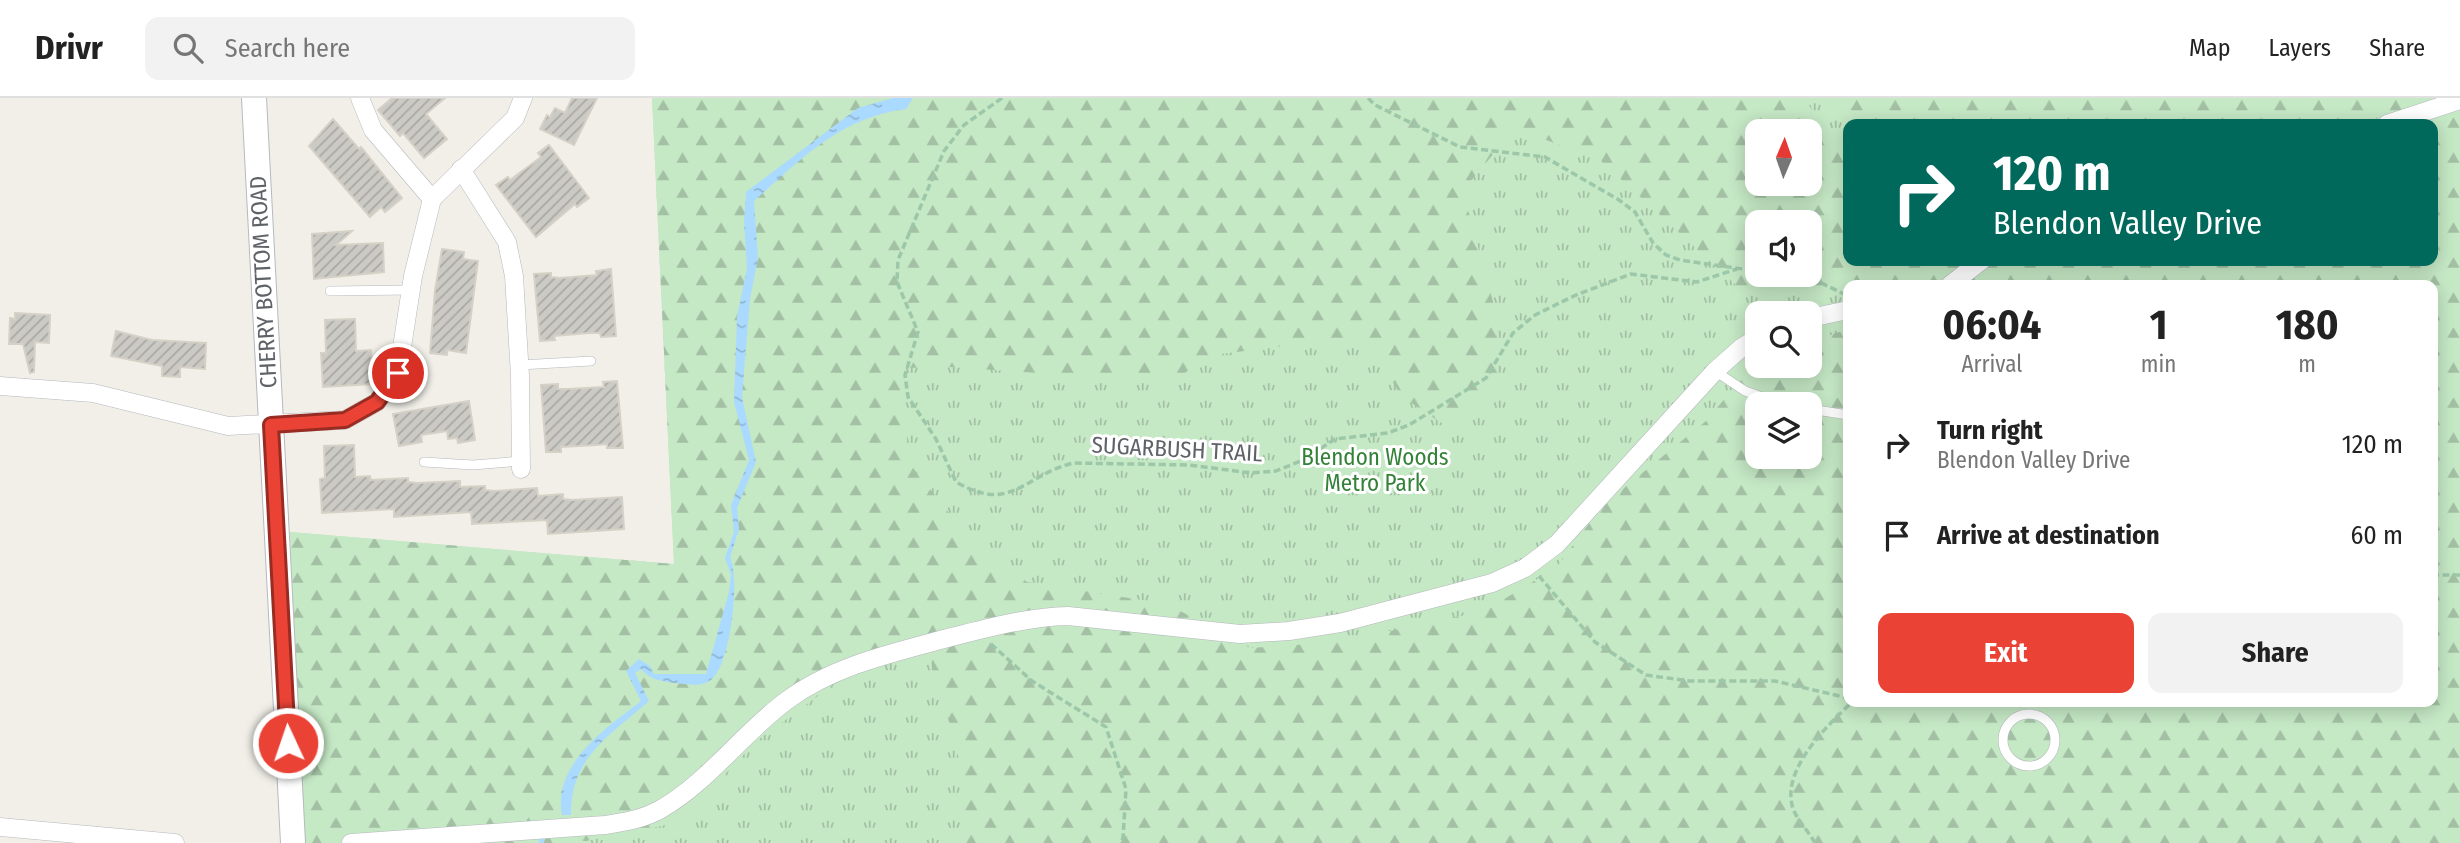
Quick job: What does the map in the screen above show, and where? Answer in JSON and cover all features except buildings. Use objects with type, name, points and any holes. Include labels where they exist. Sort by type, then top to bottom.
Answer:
[{"type":"main road","name":"CHERRY BOTTOM ROAD","points":[[254,98],[293,843]]},
{"type":"street","points":[[360,98],[373,130],[432,199]]},
{"type":"street","points":[[0,386],[93,394],[228,426],[345,420],[377,402],[398,373],[411,290],[432,199],[515,118],[523,98]]},
{"type":"street","points":[[2402,119],[2460,100]]},
{"type":"street","points":[[461,169],[507,242],[514,276],[520,365],[521,465]]},
{"type":"street","points":[[1956,280],[1975,266]]},
{"type":"street","points":[[1822,315],[1843,311]]},
{"type":"street","points":[[351,843],[605,825],[634,820],[661,809],[692,786],[787,700],[826,676],[863,662],[977,631],[1047,617],[1068,616],[1240,634],[1289,631],[1340,623],[1492,583],[1529,565],[1557,544],[1715,372],[1745,346]]},
{"type":"street","points":[[0,827],[175,843]]},
{"type":"lane","points":[[330,291],[411,290]]},
{"type":"lane","points":[[520,365],[591,361]]},
{"type":"lane","points":[[1715,372],[1748,392]]},
{"type":"lane","points":[[1822,411],[1843,414]]},
{"type":"lane","points":[[424,462],[521,465]]},
{"type":"lane","points":[[2030,707],[2030,714]]},
{"type":"lane","points":[[2030,714],[2047,720],[2053,727],[2056,745],[2046,761],[2029,767],[2012,760],[2006,753],[2003,735],[2013,720],[2030,714]]},
{"type":"path","name":"SUGARBUSH TRAIL","points":[[1002,98],[964,125],[944,151],[898,260],[897,282],[918,332],[905,375],[908,397],[936,439],[956,482],[991,497],[1015,492],[1055,468],[1073,463],[1189,465],[1251,473],[1276,471],[1303,460],[1335,439],[1388,433],[1409,425],[1486,378],[1513,333],[1535,315],[1576,295],[1631,274],[1697,282],[1737,269]]},
{"type":"path","name":"SUGARBUSH TRAIL","points":[[1368,98],[1375,105],[1460,147],[1545,157],[1627,206],[1666,255],[1679,260],[1745,270]]},
{"type":"path","points":[[1822,283],[1843,293]]},
{"type":"path","points":[[1529,565],[1595,642],[1646,675],[1689,681],[1775,681],[1843,697]]},
{"type":"path","points":[[2438,575],[2460,575]]},
{"type":"path","points":[[977,631],[1032,681],[1105,727],[1126,789],[1123,838],[1119,843]]},
{"type":"path","points":[[1815,843],[1795,812],[1790,791],[1800,764],[1848,707]]},
{"type":"green space","name":"Blendon Woods Metro Park","points":[[652,98],[2460,98],[2460,843],[304,843],[290,532],[674,564]]},
{"type":"green space","name":"Blendon Woods Metro Park","points":[[652,98],[1804,98],[1818,119],[1745,119],[1745,196],[1822,196],[1822,122],[1843,139],[1843,266],[2438,266],[2438,119],[1845,119],[1845,98],[2460,98],[2460,843],[964,843],[965,815],[960,767],[950,723],[934,678],[933,650],[848,674],[758,740],[703,797],[666,825],[586,841],[568,840],[568,843],[304,843],[290,532],[674,564]]},
{"type":"water","points":[[893,98],[913,98],[906,109],[861,121],[823,142],[754,201],[758,258],[750,299],[742,397],[756,462],[737,508],[739,529],[730,557],[734,601],[724,656],[712,679],[699,684],[660,681],[648,676],[641,669],[635,673],[649,701],[595,749],[577,778],[572,795],[571,815],[562,815],[561,797],[573,764],[612,723],[641,701],[626,671],[639,659],[650,666],[654,674],[706,674],[729,592],[731,575],[725,558],[734,532],[731,505],[749,460],[734,402],[737,317],[747,268],[744,222],[746,192],[858,108]]},
{"type":"waterway","points":[[541,843],[542,839]]},
{"type":"route","points":[[288,743],[271,425],[345,420],[377,402],[398,373]]}]
